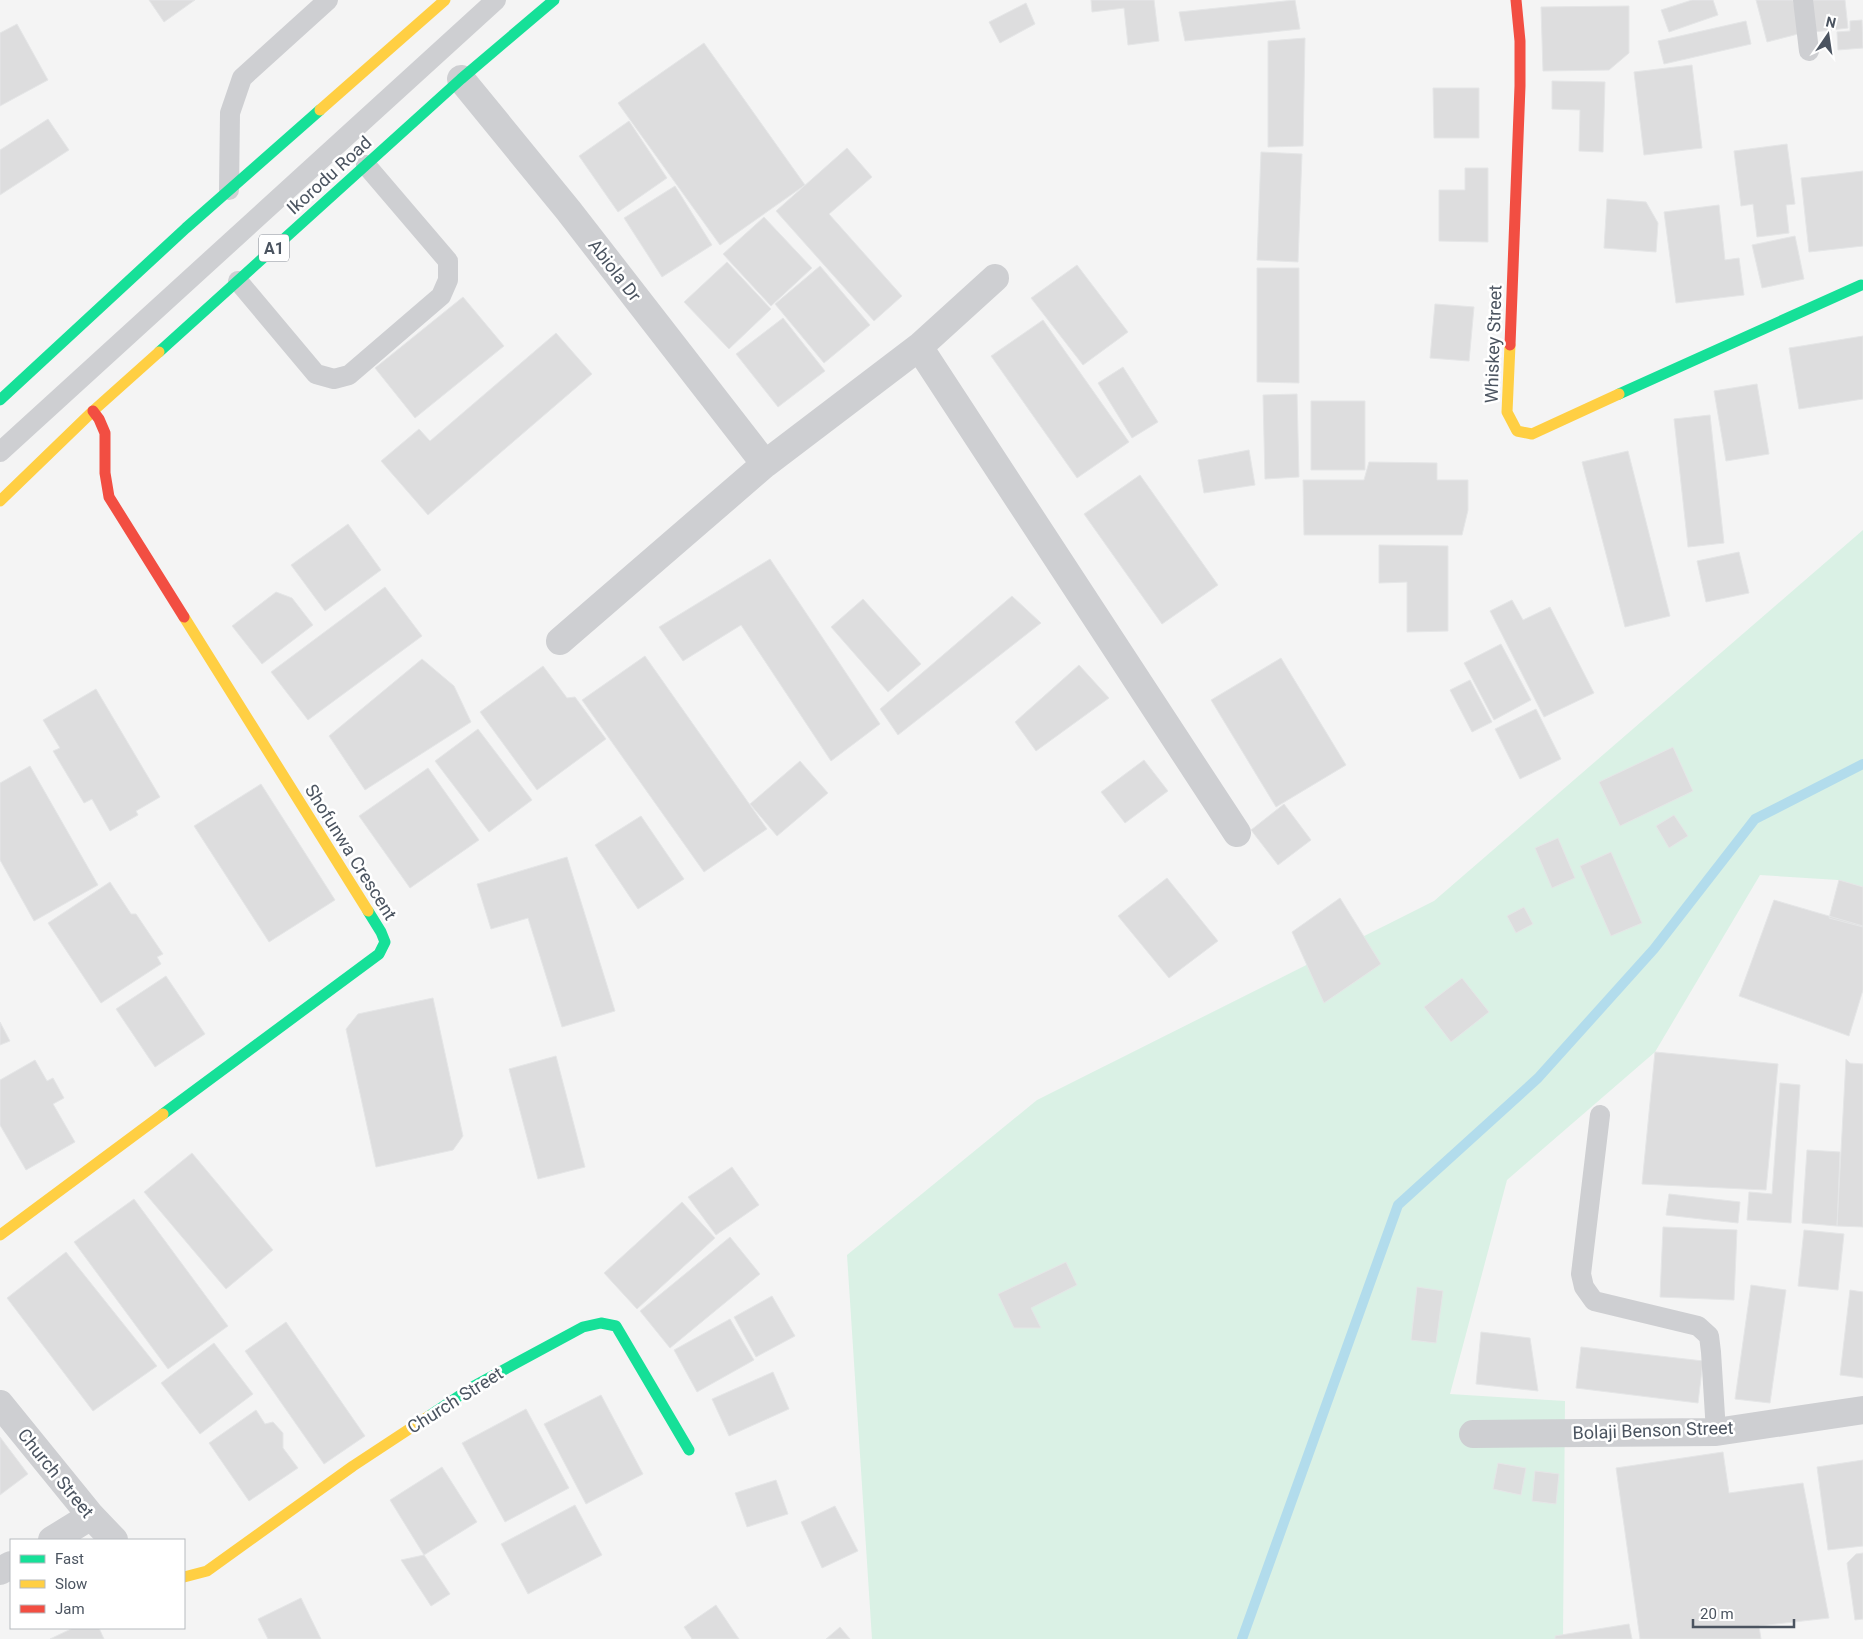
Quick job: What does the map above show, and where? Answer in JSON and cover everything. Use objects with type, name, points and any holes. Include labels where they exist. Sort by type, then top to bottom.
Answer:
[{"type":"main road","points":[[2,391],[445,0]]},
{"type":"main road","name":"Ikorodu Road","points":[[0,501],[93,411],[462,79],[554,0]]},
{"type":"main road","name":"Whiskey Street","points":[[1516,0],[1520,41],[1520,86],[1508,412],[1517,431],[1532,434],[1861,285]]},
{"type":"main road","name":"Shofunwa Crescent","points":[[0,1235],[379,954],[384,942],[381,932],[109,497],[104,468],[107,437],[101,419],[93,411]]},
{"type":"main road","name":"Church Street","points":[[185,1577],[207,1571],[353,1466],[474,1386],[582,1327],[601,1323],[616,1326],[689,1450]]},
{"type":"street","name":"Abiola Dr","points":[[462,79],[568,210],[764,464]]},
{"type":"street","points":[[560,641],[764,464],[919,347],[995,278]]},
{"type":"street","points":[[919,347],[1237,833]]},
{"type":"street","name":"Church Street","points":[[0,1404],[91,1516],[113,1539]]},
{"type":"street","name":"Bolaji Benson Street","points":[[1473,1434],[1716,1432],[1863,1410]]},
{"type":"street","points":[[54,1539],[91,1516]]},
{"type":"lane","points":[[229,190],[230,113],[242,78],[328,0]]},
{"type":"lane","points":[[0,452],[496,0]]},
{"type":"lane","points":[[1803,0],[1809,51]]},
{"type":"lane","points":[[238,281],[316,374],[334,379],[350,375],[440,296],[448,280],[448,261],[366,165]]},
{"type":"lane","points":[[1600,1115],[1581,1274],[1584,1287],[1594,1301],[1698,1326],[1709,1336],[1716,1432]]},
{"type":"green space","points":[[1863,530],[1863,887],[1838,880],[1760,875],[1655,1052],[1507,1180],[1450,1394],[1565,1401],[1563,1639],[872,1639],[847,1255],[1037,1100],[1434,901]]},
{"type":"building","points":[[149,0],[195,0],[164,22]]},
{"type":"building","points":[[1091,0],[1154,0],[1159,41],[1128,45],[1124,8],[1092,12]]},
{"type":"building","points":[[1295,0],[1300,29],[1185,41],[1179,12]]},
{"type":"building","points":[[1692,0],[1713,0],[1718,15],[1669,32],[1661,10]]},
{"type":"building","points":[[1756,0],[1793,0],[1802,33],[1767,42]]},
{"type":"building","points":[[1810,0],[1845,0],[1848,28],[1814,32]]},
{"type":"building","points":[[1026,3],[1035,24],[1000,43],[989,22]]},
{"type":"building","points":[[1629,6],[1629,53],[1609,70],[1543,71],[1541,7]]},
{"type":"building","points":[[1862,20],[1863,48],[1838,50],[1837,32],[1850,31],[1850,21]]},
{"type":"building","points":[[1746,21],[1751,44],[1664,64],[1658,41]]},
{"type":"building","points":[[17,24],[48,80],[0,106],[0,33]]},
{"type":"building","points":[[1305,38],[1303,146],[1268,147],[1268,41]]},
{"type":"building","points":[[704,43],[805,185],[720,245],[618,103]]},
{"type":"building","points":[[1692,65],[1702,148],[1644,155],[1634,72]]},
{"type":"building","points":[[1552,81],[1605,82],[1603,152],[1579,151],[1580,110],[1552,109]]},
{"type":"building","points":[[1433,88],[1479,88],[1479,138],[1434,138]]},
{"type":"building","points":[[48,119],[69,150],[0,195],[0,150]]},
{"type":"building","points":[[629,121],[667,178],[618,212],[579,156]]},
{"type":"building","points":[[1787,144],[1795,204],[1786,205],[1789,233],[1757,237],[1753,204],[1741,206],[1734,151]]},
{"type":"building","points":[[847,148],[872,177],[829,214],[902,296],[874,321],[776,211]]},
{"type":"building","points":[[1261,152],[1302,154],[1298,262],[1257,260]]},
{"type":"building","points":[[1465,168],[1488,168],[1488,242],[1439,241],[1439,190],[1465,190]]},
{"type":"building","points":[[1863,171],[1863,246],[1809,252],[1801,178]]},
{"type":"building","points":[[675,186],[712,245],[662,277],[624,218]]},
{"type":"building","points":[[1607,199],[1646,202],[1658,223],[1656,252],[1604,248]]},
{"type":"building","points":[[1719,205],[1725,260],[1739,258],[1744,295],[1676,303],[1664,212]]},
{"type":"building","points":[[764,217],[812,268],[771,306],[723,254]]},
{"type":"building","points":[[1795,236],[1804,279],[1762,288],[1752,245]]},
{"type":"building","points":[[727,262],[771,309],[729,349],[684,302]]},
{"type":"building","points":[[1077,265],[1128,332],[1083,365],[1031,298]]},
{"type":"building","points":[[820,266],[870,325],[824,363],[775,304]]},
{"type":"building","points":[[1257,268],[1299,268],[1299,383],[1257,382]]},
{"type":"building","points":[[463,297],[504,346],[415,418],[375,368]]},
{"type":"building","points":[[1435,304],[1474,307],[1469,361],[1430,358]]},
{"type":"building","points":[[783,318],[825,371],[778,407],[736,354]]},
{"type":"building","points":[[1043,320],[1129,442],[1077,478],[991,356]]},
{"type":"building","points":[[556,333],[592,374],[428,515],[381,461],[419,429],[430,441]]},
{"type":"building","points":[[1863,336],[1863,399],[1799,409],[1789,348]]},
{"type":"building","points":[[1123,367],[1158,422],[1132,438],[1098,383]]},
{"type":"building","points":[[1757,384],[1769,454],[1726,461],[1714,391]]},
{"type":"building","points":[[1297,394],[1299,477],[1265,479],[1263,395]]},
{"type":"building","points":[[1311,401],[1365,401],[1365,470],[1311,470]]},
{"type":"building","points":[[1710,415],[1724,543],[1688,547],[1674,419]]},
{"type":"building","points":[[1249,450],[1255,485],[1204,493],[1198,460]]},
{"type":"building","points":[[1628,451],[1670,616],[1625,627],[1582,462]]},
{"type":"building","points":[[1369,462],[1437,463],[1437,480],[1468,480],[1468,510],[1462,535],[1304,535],[1303,480],[1364,480]]},
{"type":"building","points":[[1140,475],[1218,585],[1162,624],[1084,514]]},
{"type":"building","points":[[348,524],[381,570],[325,611],[291,565]]},
{"type":"building","points":[[1379,545],[1448,546],[1448,631],[1407,632],[1407,582],[1379,583]]},
{"type":"building","points":[[1739,552],[1749,593],[1706,602],[1697,561]]},
{"type":"building","points":[[770,559],[880,724],[831,761],[741,625],[683,661],[659,627]]},
{"type":"building","points":[[385,587],[422,636],[308,720],[271,672]]},
{"type":"building","points":[[276,592],[292,598],[313,625],[262,664],[232,626]]},
{"type":"building","points":[[1012,596],[1041,623],[898,735],[880,709]]},
{"type":"building","points":[[863,599],[921,664],[888,692],[831,627]]},
{"type":"building","points":[[1512,600],[1523,620],[1550,607],[1594,693],[1544,717],[1490,611]]},
{"type":"building","points":[[1501,644],[1531,700],[1494,720],[1464,663]]},
{"type":"building","points":[[645,656],[767,829],[704,872],[582,700]]},
{"type":"building","points":[[1281,658],[1346,765],[1276,807],[1211,700]]},
{"type":"building","points":[[422,659],[454,686],[471,722],[365,790],[329,736]]},
{"type":"building","points":[[1079,665],[1109,698],[1036,751],[1015,722]]},
{"type":"building","points":[[543,666],[567,698],[575,697],[606,739],[537,790],[480,712]]},
{"type":"building","points":[[1470,680],[1492,722],[1472,732],[1450,690]]},
{"type":"building","points":[[96,689],[160,797],[136,811],[138,815],[110,831],[92,799],[84,803],[53,751],[60,748],[43,720]]},
{"type":"building","points":[[1536,709],[1561,759],[1520,779],[1495,729]]},
{"type":"building","points":[[478,729],[532,800],[489,832],[435,761]]},
{"type":"building","points":[[1673,747],[1693,791],[1620,826],[1599,782]]},
{"type":"building","points":[[1144,760],[1168,791],[1125,823],[1101,792]]},
{"type":"building","points":[[800,761],[828,793],[777,836],[750,804]]},
{"type":"building","points":[[30,766],[98,885],[34,921],[0,860],[0,783]]},
{"type":"building","points":[[428,768],[479,840],[410,888],[359,816]]},
{"type":"building","points":[[261,784],[335,900],[269,942],[194,826]]},
{"type":"building","points":[[1284,804],[1311,840],[1278,865],[1251,830]]},
{"type":"building","points":[[1674,815],[1688,836],[1669,848],[1656,826]]},
{"type":"building","points":[[641,816],[684,879],[638,909],[595,845]]},
{"type":"building","points":[[1558,838],[1575,878],[1552,888],[1535,848]]},
{"type":"building","points":[[1611,852],[1642,923],[1611,936],[1580,866]]},
{"type":"building","points":[[567,857],[615,1011],[562,1027],[528,918],[491,929],[477,884]]},
{"type":"building","points":[[1167,878],[1218,941],[1169,978],[1118,916]]},
{"type":"building","points":[[1839,880],[1863,887],[1863,927],[1829,918]]},
{"type":"building","points":[[110,882],[131,914],[136,914],[163,954],[157,957],[161,964],[101,1003],[48,923]]},
{"type":"building","points":[[1340,898],[1381,964],[1324,1003],[1292,932]]},
{"type":"building","points":[[1774,900],[1863,926],[1863,990],[1849,1036],[1739,996]]},
{"type":"building","points":[[1524,907],[1533,924],[1516,933],[1507,916]]},
{"type":"building","points":[[166,976],[205,1034],[155,1067],[116,1009]]},
{"type":"building","points":[[1462,978],[1489,1012],[1451,1042],[1424,1007]]},
{"type":"building","points":[[433,998],[463,1136],[453,1150],[376,1167],[346,1029],[358,1014]]},
{"type":"building","points":[[0,1022],[10,1041],[0,1045]]},
{"type":"building","points":[[1655,1052],[1778,1064],[1766,1190],[1642,1184]]},
{"type":"building","points":[[556,1056],[585,1167],[538,1179],[509,1069]]},
{"type":"building","points":[[1846,1059],[1850,1063],[1863,1064],[1863,1227],[1837,1226]]},
{"type":"building","points":[[35,1060],[47,1081],[53,1078],[64,1098],[53,1104],[75,1142],[26,1170],[0,1125],[0,1080]]},
{"type":"building","points":[[1780,1083],[1800,1085],[1791,1223],[1747,1220],[1749,1192],[1772,1194]]},
{"type":"building","points":[[1807,1150],[1840,1152],[1837,1226],[1802,1223]]},
{"type":"building","points":[[192,1153],[273,1250],[226,1289],[144,1192]]},
{"type":"building","points":[[732,1167],[759,1205],[716,1235],[688,1197]]},
{"type":"building","points":[[1669,1194],[1740,1202],[1738,1223],[1666,1215]]},
{"type":"building","points":[[134,1199],[228,1326],[168,1369],[74,1242]]},
{"type":"building","points":[[682,1202],[715,1238],[637,1309],[604,1273]]},
{"type":"building","points":[[1663,1227],[1737,1230],[1734,1300],[1660,1297]]},
{"type":"building","points":[[1804,1230],[1844,1234],[1838,1290],[1798,1286]]},
{"type":"building","points":[[730,1237],[760,1274],[670,1348],[640,1311]]},
{"type":"building","points":[[66,1252],[157,1366],[93,1411],[7,1298]]},
{"type":"building","points":[[1066,1262],[1077,1285],[1031,1308],[1041,1328],[1014,1328],[998,1294]]},
{"type":"building","points":[[1751,1285],[1786,1290],[1770,1403],[1735,1399]]},
{"type":"building","points":[[1417,1287],[1443,1291],[1436,1343],[1411,1340]]},
{"type":"building","points":[[1850,1290],[1863,1292],[1863,1378],[1840,1375]]},
{"type":"building","points":[[772,1296],[795,1336],[756,1357],[734,1317]]},
{"type":"building","points":[[730,1319],[754,1360],[697,1392],[674,1350]]},
{"type":"building","points":[[286,1322],[365,1436],[324,1464],[245,1351]]},
{"type":"building","points":[[1481,1332],[1530,1338],[1538,1391],[1476,1384]]},
{"type":"building","points":[[214,1343],[253,1394],[200,1434],[161,1383]]},
{"type":"building","points":[[1581,1347],[1703,1361],[1698,1403],[1576,1388]]},
{"type":"building","points":[[773,1372],[789,1409],[729,1436],[712,1399]]},
{"type":"building","points":[[601,1395],[643,1474],[586,1504],[544,1424]]},
{"type":"building","points":[[526,1409],[569,1488],[505,1522],[462,1443]]},
{"type":"building","points":[[256,1410],[265,1424],[273,1422],[283,1433],[283,1448],[298,1468],[249,1501],[209,1443]]},
{"type":"building","points":[[0,1437],[28,1474],[0,1495]]},
{"type":"building","points":[[1723,1452],[1729,1493],[1803,1483],[1829,1618],[1759,1626],[1761,1639],[1640,1639],[1616,1468]]},
{"type":"building","points":[[1863,1460],[1863,1546],[1828,1550],[1817,1467]]},
{"type":"building","points":[[1498,1463],[1526,1468],[1521,1495],[1493,1489]]},
{"type":"building","points":[[442,1467],[477,1522],[424,1555],[390,1500]]},
{"type":"building","points":[[1535,1471],[1559,1474],[1556,1504],[1532,1501]]},
{"type":"building","points":[[776,1480],[788,1514],[747,1527],[735,1493]]},
{"type":"building","points":[[575,1505],[602,1555],[528,1594],[501,1544]]},
{"type":"building","points":[[835,1506],[858,1551],[822,1568],[801,1522]]},
{"type":"building","points":[[1863,1553],[1863,1619],[1855,1620],[1847,1563],[1856,1554]]},
{"type":"building","points":[[424,1555],[450,1594],[431,1606],[401,1560]]},
{"type":"building","points":[[301,1598],[321,1639],[268,1639],[258,1619]]},
{"type":"building","points":[[716,1605],[739,1639],[692,1639],[684,1627]]},
{"type":"building","points":[[1629,1624],[1632,1639],[1555,1639],[1555,1636]]},
{"type":"building","points":[[840,1627],[850,1639],[826,1639]]},
{"type":"building","points":[[71,1629],[99,1629],[104,1639],[50,1639]]},
{"type":"waterway","points":[[1242,1639],[1398,1205],[1538,1078],[1654,949],[1755,819],[1863,764]]},
{"type":"traffic: fast","points":[[159,352],[461,79],[554,0]]},
{"type":"traffic: fast","points":[[0,400],[186,228],[320,110]]},
{"type":"traffic: fast","points":[[1619,394],[1861,285]]},
{"type":"traffic: fast","points":[[163,1114],[379,954],[385,942],[368,911]]},
{"type":"traffic: fast","points":[[429,1416],[474,1386],[583,1327],[601,1323],[616,1326],[689,1450]]},
{"type":"traffic: slow","points":[[320,110],[445,0]]},
{"type":"traffic: slow","points":[[1510,345],[1507,412],[1517,431],[1532,434],[1619,394]]},
{"type":"traffic: slow","points":[[0,501],[93,411],[159,352]]},
{"type":"traffic: slow","points":[[184,617],[368,911]]},
{"type":"traffic: slow","points":[[0,1235],[163,1114]]},
{"type":"traffic: slow","points":[[185,1577],[207,1571],[353,1466],[429,1416]]},
{"type":"traffic: jam","points":[[1510,345],[1520,86],[1520,41],[1516,0]]},
{"type":"traffic: jam","points":[[93,411],[105,433],[105,473],[109,497],[184,617]]}]
